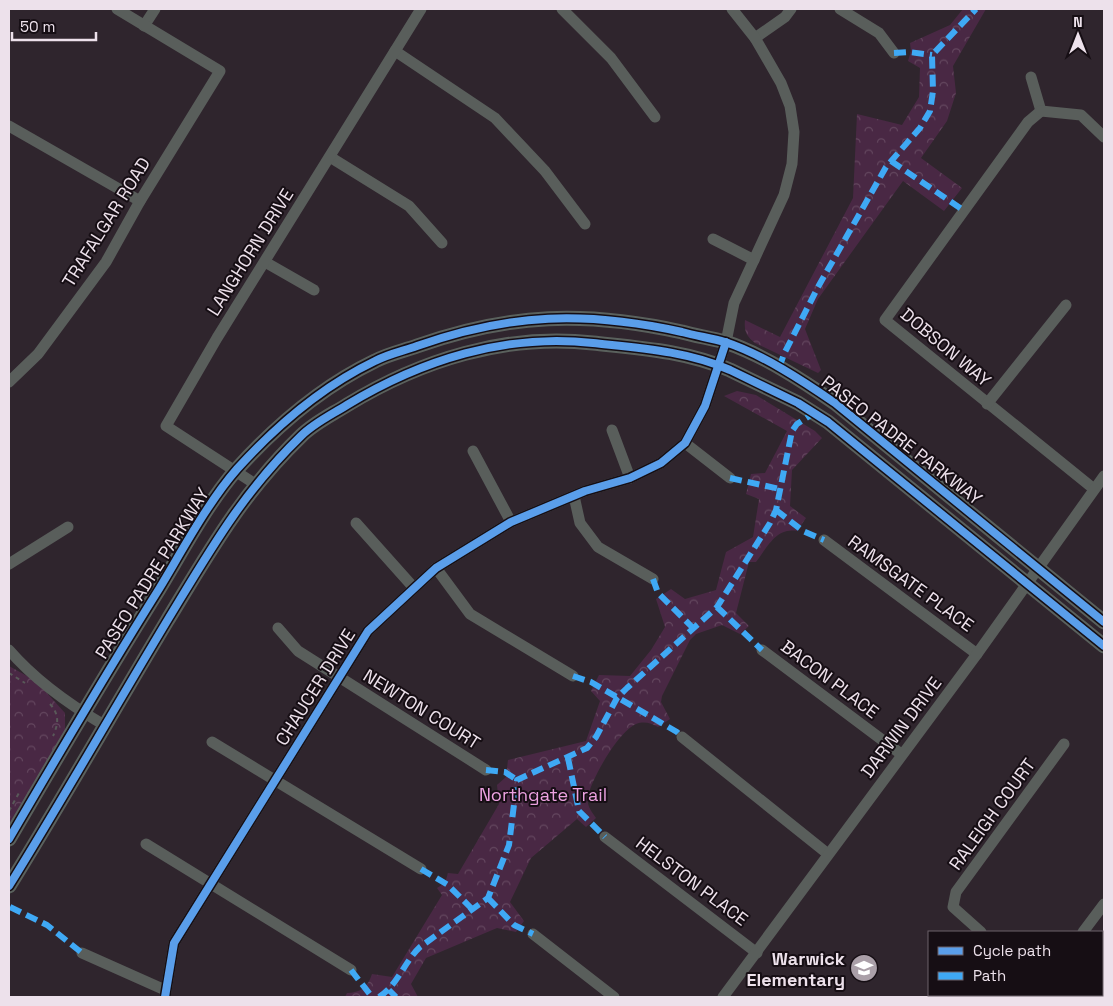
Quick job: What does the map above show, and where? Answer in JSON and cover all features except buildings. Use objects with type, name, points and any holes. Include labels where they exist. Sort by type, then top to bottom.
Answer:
[{"type":"main road","name":"PASEO PADRE PARKWAY","points":[[9,839],[82,712],[205,515],[236,471],[290,417],[328,389],[376,360],[447,335],[521,321],[577,317],[636,322],[726,342],[802,380],[835,403],[1104,622]]},
{"type":"main road","name":"PASEO PADRE PARKWAY","points":[[9,886],[58,807],[104,725],[224,526],[255,484],[308,430],[363,395],[416,369],[474,350],[508,344],[563,340],[657,350],[719,365],[798,403],[828,422],[1104,646]]},
{"type":"street","points":[[117,9],[144,26],[155,9]]},
{"type":"street","name":"LANGHORN DRIVE","points":[[255,484],[166,426],[217,338],[421,9]]},
{"type":"street","points":[[562,9],[612,58],[655,117]]},
{"type":"street","name":"CHAUCER DRIVE","points":[[165,994],[174,943],[368,631],[436,568],[511,522],[574,496],[630,478],[660,463],[685,443],[705,406],[726,342],[734,303],[784,195],[792,164],[794,132],[790,106],[781,83],[755,38],[732,9]]},
{"type":"street","points":[[755,38],[785,17],[791,9]]},
{"type":"street","points":[[840,9],[879,33],[894,53]]},
{"type":"street","name":"TRAFALGAR ROAD","points":[[9,382],[38,354],[106,262],[140,201],[220,70],[144,26]]},
{"type":"street","points":[[395,51],[495,118],[545,171],[584,224]]},
{"type":"street","points":[[1030,77],[1041,111],[1081,116],[1104,137]]},
{"type":"street","name":"DOBSON WAY","points":[[1041,111],[1028,122],[884,320],[1094,489]]},
{"type":"street","points":[[9,126],[140,201]]},
{"type":"street","points":[[330,158],[409,206],[442,243]]},
{"type":"street","points":[[714,239],[754,260]]},
{"type":"street","points":[[265,262],[314,290]]},
{"type":"street","points":[[987,404],[1066,305]]},
{"type":"street","points":[[612,430],[630,478]]},
{"type":"street","points":[[685,443],[730,478]]},
{"type":"street","points":[[473,451],[511,522]]},
{"type":"street","name":"DARWIN DRIVE","points":[[723,997],[758,953],[828,854],[977,654],[1104,476]]},
{"type":"street","points":[[574,496],[580,524],[598,547],[653,579]]},
{"type":"street","points":[[356,524],[414,588]]},
{"type":"street","points":[[9,564],[68,527]]},
{"type":"street","name":"RAMSGATE PLACE","points":[[824,540],[977,654]]},
{"type":"street","points":[[436,568],[470,614],[573,676]]},
{"type":"street","name":"NEWTON COURT","points":[[278,628],[298,651],[486,770]]},
{"type":"street","points":[[9,650],[24,668],[82,712],[104,725]]},
{"type":"street","name":"BACON PLACE","points":[[762,650],[902,754]]},
{"type":"street","points":[[682,736],[828,854]]},
{"type":"street","points":[[212,742],[422,869]]},
{"type":"street","name":"RALEIGH COURT","points":[[980,931],[953,907],[956,892],[1064,744]]},
{"type":"street","name":"HELSTON PLACE","points":[[605,837],[758,953]]},
{"type":"street","points":[[146,844],[209,885],[351,970]]},
{"type":"street","points":[[1084,931],[1104,904]]},
{"type":"street","points":[[533,934],[614,997]]},
{"type":"street","points":[[82,953],[165,994]]},
{"type":"path","points":[[9,673],[26,684]]},
{"type":"path","points":[[50,704],[55,710],[58,719],[52,739]]},
{"type":"path","points":[[9,811],[23,787]]},
{"type":"green space","points":[[963,9],[986,9],[953,66],[956,93],[947,121],[921,158],[962,188],[944,211],[903,181],[818,299],[805,329],[821,370],[818,373],[755,343],[746,333],[745,320],[780,337],[853,198],[857,114],[902,125],[919,97],[920,68],[908,61],[911,51],[910,43],[950,25]]},
{"type":"green space","name":"Northgate Trail","points":[[737,391],[756,395],[815,431],[822,438],[792,470],[790,506],[806,518],[797,531],[783,532],[778,535],[756,562],[749,562],[736,613],[749,626],[740,634],[722,625],[696,634],[690,640],[662,696],[661,702],[670,719],[658,727],[653,724],[642,723],[629,728],[614,745],[590,789],[588,803],[596,818],[586,827],[577,819],[531,858],[510,902],[524,921],[516,932],[497,928],[426,958],[411,984],[418,997],[345,997],[347,993],[356,992],[363,988],[372,974],[392,977],[442,895],[437,888],[445,883],[448,873],[458,874],[499,804],[497,785],[506,777],[508,760],[586,741],[600,701],[591,691],[599,675],[630,676],[651,650],[665,627],[656,599],[671,589],[685,599],[716,590],[726,552],[753,537],[759,499],[746,494],[751,474],[765,473],[787,431],[724,396]]},
{"type":"green space","points":[[9,666],[36,681],[65,713],[65,738],[9,831]]},
{"type":"marked path","points":[[779,368],[784,354],[818,287],[886,167],[920,128],[930,111],[933,91],[932,55],[976,9]]},
{"type":"marked path","points":[[894,53],[909,52],[932,55]]},
{"type":"marked path","points":[[891,161],[963,210]]},
{"type":"marked path","points":[[379,997],[396,980],[420,947],[488,898],[509,845],[517,780],[587,748],[596,737],[617,698],[717,607],[770,523],[776,510],[792,431],[797,424],[814,413]]},
{"type":"marked path","points":[[730,478],[780,489]]},
{"type":"marked path","points":[[776,510],[803,531],[824,540]]},
{"type":"marked path","points":[[653,579],[658,593],[692,627]]},
{"type":"marked path","points":[[717,607],[762,650]]},
{"type":"marked path","points":[[573,676],[591,682],[677,732],[682,737]]},
{"type":"marked path","points":[[568,758],[579,811],[605,837]]},
{"type":"marked path","points":[[486,770],[505,772],[517,780]]},
{"type":"marked path","points":[[421,869],[448,885],[472,909]]},
{"type":"marked path","points":[[488,898],[514,925],[533,934]]},
{"type":"marked path","points":[[10,907],[47,925],[82,953]]},
{"type":"marked path","points":[[351,970],[372,997]]},
{"type":"marked path","points":[[389,990],[396,997]]},
{"type":"cycle path","points":[[9,839],[196,527],[216,496],[237,469],[301,408],[356,371],[390,354],[484,327],[516,322],[580,318],[647,325],[714,339],[739,347],[796,377],[835,403],[1104,622]]},
{"type":"cycle path","points":[[9,886],[212,547],[244,501],[280,457],[311,427],[375,389],[434,363],[496,346],[560,341],[593,343],[680,354],[730,370],[798,403],[828,422],[1104,646]]},
{"type":"cycle path","points":[[165,997],[174,943],[368,631],[436,568],[511,522],[585,491],[630,478],[661,463],[685,443],[705,406],[726,342]]},
{"type":"place","name":"Warwick Elementary","points":[[864,968]]}]
